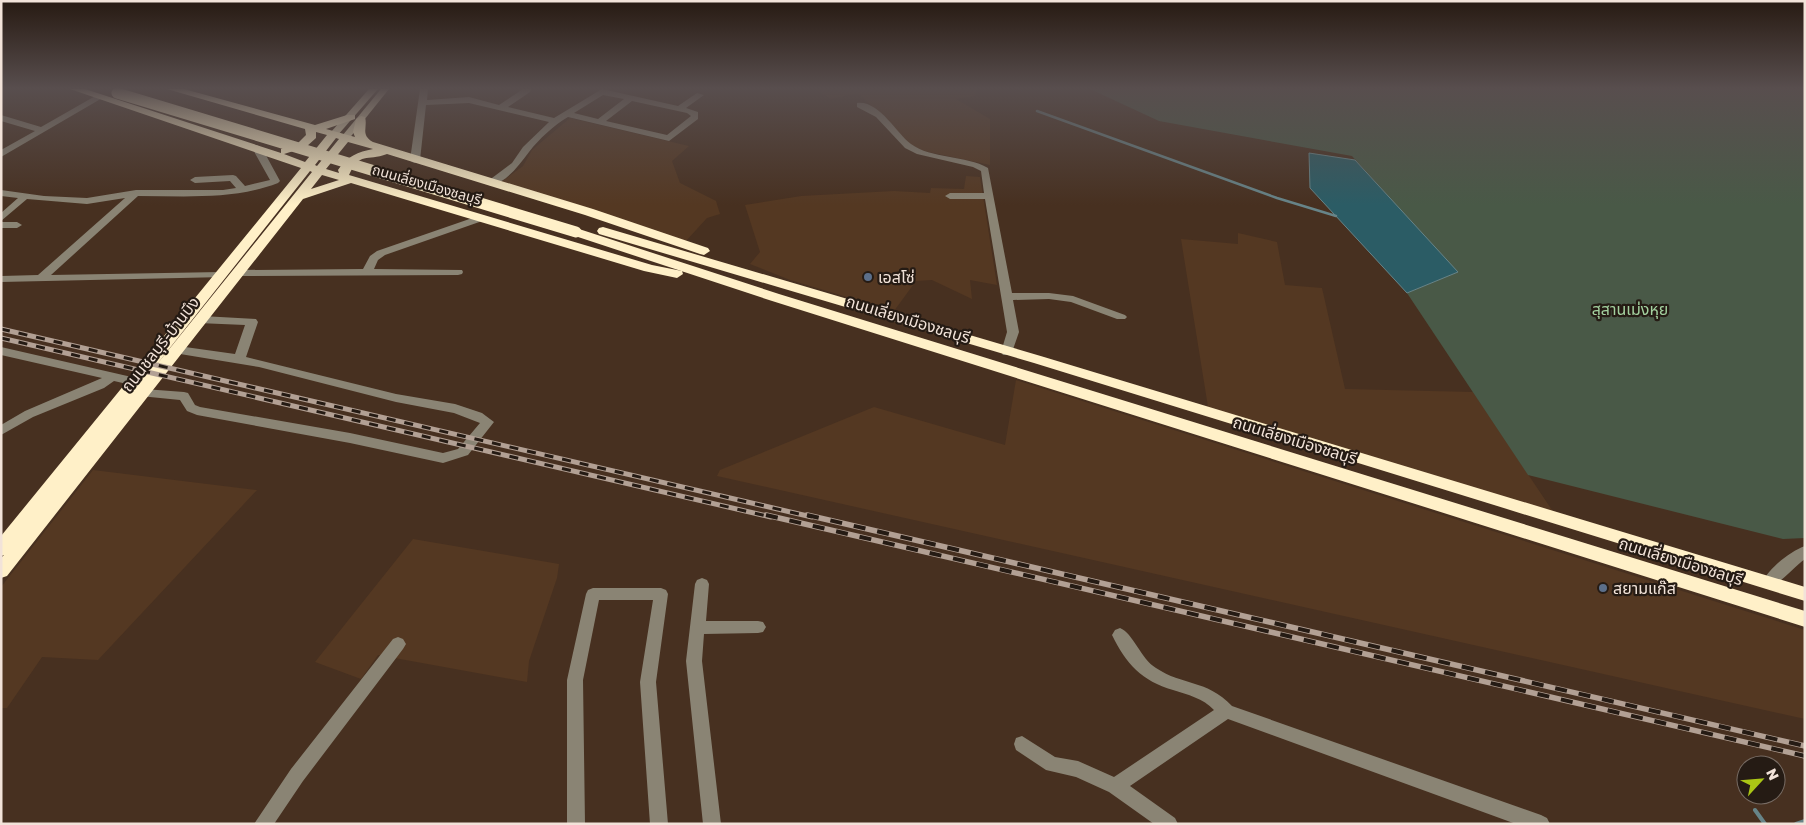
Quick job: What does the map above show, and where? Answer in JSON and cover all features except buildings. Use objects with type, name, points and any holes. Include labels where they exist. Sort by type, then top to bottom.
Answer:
[{"type":"highway","name":"ถนนเลี่ยงเมืองชลบุรี","points":[[199,128],[314,169],[648,268],[778,290],[1007,352],[1805,594]]},
{"type":"highway","name":"ถนนเลี่ยงเมืองชลบุรี","points":[[232,128],[581,229]]},
{"type":"highway","name":"ถนนเลี่ยงเมืองชลบุรี","points":[[256,128],[778,290],[1805,620]]},
{"type":"highway","name":"ถนนเลี่ยงเมืองชลบุรี","points":[[310,128],[683,243],[778,290]]},
{"type":"highway","points":[[274,154],[293,149],[308,141],[312,136],[310,128],[314,128]]},
{"type":"highway","points":[[358,128],[360,136],[371,147]]},
{"type":"highway","name":"ถนนชลบุรี-บ้านบึง","points":[[1,571],[222,276],[340,136]]},
{"type":"highway","points":[[274,154],[289,167],[292,193],[351,180],[344,170],[347,164],[365,154],[388,152]]},
{"type":"highway","name":"ถนนชลบุรี-บ้านบึง","points":[[1,548],[140,387],[178,350],[239,273],[292,193]]},
{"type":"main road","points":[[340,136],[348,128]]},
{"type":"street","points":[[33,128],[42,130]]},
{"type":"street","points":[[1,154],[46,128]]},
{"type":"street","points":[[415,160],[420,128]]},
{"type":"street","points":[[491,183],[516,165],[526,148],[548,128]]},
{"type":"street","points":[[623,128],[669,138],[682,128]]},
{"type":"street","points":[[891,128],[908,146],[920,152],[976,165],[985,170],[1013,332],[1007,352]]},
{"type":"street","points":[[257,148],[275,181],[292,193]]},
{"type":"street","points":[[195,180],[233,178],[243,190]]},
{"type":"street","points":[[1,193],[44,199],[87,201],[136,193],[195,194],[243,190],[275,181]]},
{"type":"street","points":[[40,279],[136,193]]},
{"type":"street","points":[[950,196],[989,196]]},
{"type":"street","points":[[1,218],[22,200]]},
{"type":"street","points":[[367,273],[374,258],[381,252],[480,218]]},
{"type":"street","points":[[1,224],[18,225]]},
{"type":"street","points":[[239,273],[458,272]]},
{"type":"street","points":[[1,279],[222,276]]},
{"type":"street","points":[[1006,297],[1049,296],[1073,299],[1121,317]]},
{"type":"street","points":[[202,320],[252,322],[239,359]]},
{"type":"street","points":[[1,352],[112,377],[140,387],[184,396],[191,408],[205,412],[350,438],[443,458],[463,452],[488,422],[457,410],[398,398],[293,370],[239,359],[178,350]]},
{"type":"street","points":[[1,431],[29,414],[100,385],[112,377]]},
{"type":"street","points":[[1769,583],[1788,563],[1805,552]]},
{"type":"street","points":[[702,584],[694,661],[712,824]]},
{"type":"street","points":[[576,824],[575,680],[593,594],[661,594],[648,682],[659,824]]},
{"type":"street","points":[[696,628],[758,627]]},
{"type":"street","points":[[1120,635],[1142,666],[1151,674],[1210,694],[1226,711],[1541,824]]},
{"type":"street","points":[[263,824],[297,775],[398,644]]},
{"type":"street","points":[[1115,786],[1226,711]]},
{"type":"street","points":[[1022,744],[1052,764],[1078,769],[1115,786],[1169,824]]},
{"type":"shaded area","points":[[559,128],[610,128],[689,146],[672,161],[680,183],[716,201],[720,214],[707,218],[686,241],[500,183],[523,166],[532,150]]},
{"type":"shaded area","points":[[893,128],[990,128],[990,165],[924,151],[912,146]]},
{"type":"shaded area","points":[[966,176],[980,177],[997,285],[970,280],[972,299],[932,280],[916,281],[894,311],[790,280],[750,264],[760,252],[745,205],[801,196],[894,191],[930,193],[931,188],[964,189]]},
{"type":"shaded area","points":[[1238,233],[1277,242],[1285,285],[1322,288],[1345,389],[1473,392],[1558,519],[1209,413],[1181,239],[1238,244]]},
{"type":"shaded area","points":[[1016,380],[1805,630],[1805,719],[717,476],[720,470],[874,407],[1005,445]]},
{"type":"shaded area","points":[[93,470],[257,490],[98,660],[42,657],[7,708],[1,708],[1,587]]},
{"type":"shaded area","points":[[413,539],[559,564],[557,578],[529,661],[527,682],[378,655],[361,679],[315,662]]},
{"type":"green space","name":"สุสานเม่งหุย","points":[[1195,128],[1805,128],[1805,538],[1783,539],[1528,475],[1407,293],[1457,272],[1352,156]]},
{"type":"water","points":[[1309,153],[1355,160],[1458,272],[1407,293],[1310,188]]},
{"type":"waterway","points":[[1083,128],[1277,198],[1336,216]]},
{"type":"waterway","points":[[1755,810],[1765,824]]},
{"type":"waterway","points":[[1796,824],[1805,821]]},
{"type":"railway","points":[[1,329],[812,517]]},
{"type":"railway","points":[[1,338],[771,517]]},
{"type":"railway","points":[[766,515],[1805,756]]},
{"type":"railway","points":[[807,515],[1805,746]]},
{"type":"place","name":"เอสโซ่","points":[[868,277]]},
{"type":"place","name":"สยามแก๊ส","points":[[1603,588]]}]
